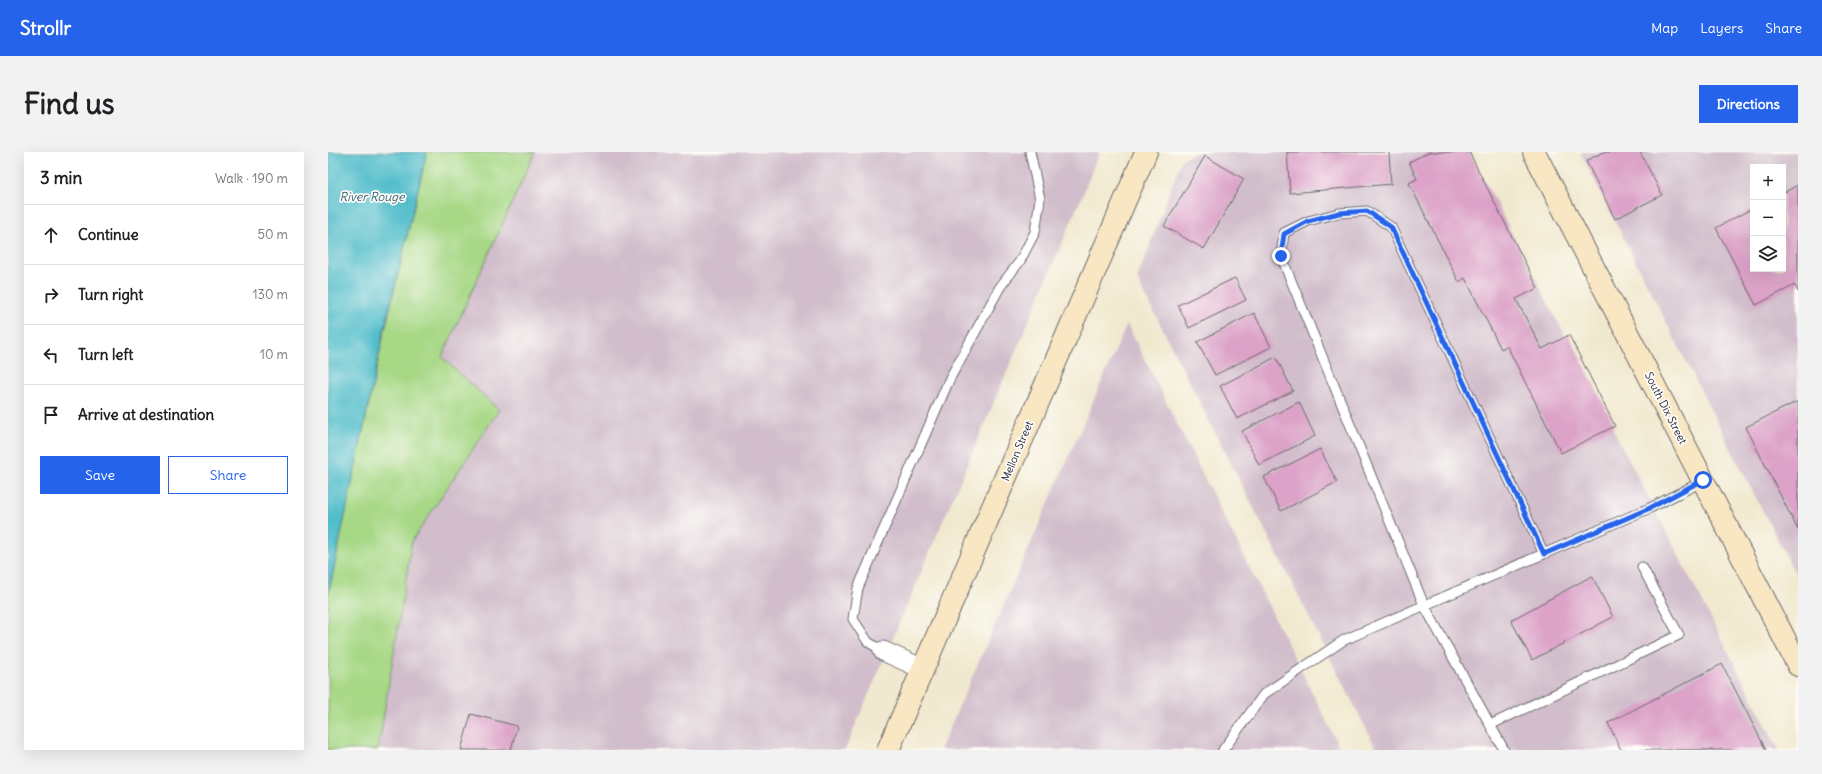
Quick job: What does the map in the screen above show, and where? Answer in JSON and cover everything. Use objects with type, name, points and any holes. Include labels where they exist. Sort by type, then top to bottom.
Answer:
[{"type":"street","name":"Mellon Street","points":[[888,750],[1146,152]]},
{"type":"street","name":"South Dix Street","points":[[1534,152],[1798,665]]},
{"type":"street","points":[[883,651],[923,669]]},
{"type":"lane","points":[[883,651],[868,642],[853,619],[858,588],[950,378],[1000,287],[1020,261],[1034,232],[1040,199],[1030,152]]},
{"type":"lane","points":[[1504,750],[1424,605],[1281,256],[1284,234],[1308,221],[1339,213],[1367,211],[1391,227],[1544,554]]},
{"type":"lane","points":[[1223,750],[1264,694],[1344,640],[1650,508],[1703,480]]},
{"type":"lane","points":[[1490,725],[1679,634],[1642,567]]},
{"type":"shaded area","points":[[535,152],[1099,152],[1083,194],[845,750],[378,750],[412,541],[499,410],[442,357]]},
{"type":"shaded area","points":[[1199,152],[1470,152],[1779,750],[1377,750],[1137,279],[1182,159]]},
{"type":"shaded area","points":[[1580,152],[1798,152],[1798,579],[1719,426]]},
{"type":"shaded area","points":[[1127,324],[1341,750],[940,750]]},
{"type":"green space","points":[[427,152],[535,152],[442,357],[499,410],[412,541],[378,750],[328,750],[328,596],[381,347]]},
{"type":"water","name":"River Rouge","points":[[328,152],[427,152],[384,331],[328,596]]},
{"type":"building","points":[[1287,152],[1389,152],[1391,184],[1290,193]]},
{"type":"building","points":[[1429,152],[1469,152],[1538,288],[1516,299],[1542,349],[1569,335],[1615,426],[1561,453],[1507,346],[1501,349],[1465,278],[1459,282],[1409,183],[1417,179],[1409,162]]},
{"type":"building","points":[[1603,152],[1640,152],[1662,195],[1615,219],[1586,161]]},
{"type":"building","points":[[1205,156],[1244,179],[1204,249],[1164,226]]},
{"type":"building","points":[[1798,185],[1798,292],[1795,285],[1756,305],[1716,228],[1750,210],[1750,272],[1786,272],[1786,191]]},
{"type":"building","points":[[1235,278],[1246,300],[1189,328],[1178,305]]},
{"type":"building","points":[[1254,313],[1271,347],[1215,375],[1197,342]]},
{"type":"building","points":[[1276,357],[1293,391],[1237,419],[1220,386]]},
{"type":"building","points":[[1798,401],[1798,530],[1746,427]]},
{"type":"building","points":[[1299,402],[1315,436],[1259,465],[1242,431]]},
{"type":"building","points":[[1320,449],[1337,482],[1281,511],[1264,477]]},
{"type":"building","points":[[1592,576],[1613,617],[1532,660],[1511,620]]},
{"type":"building","points":[[1722,664],[1766,750],[1621,750],[1608,723]]},
{"type":"building","points":[[471,714],[517,726],[511,750],[461,750]]},
{"type":"route","points":[[1281,256],[1284,234],[1308,221],[1339,213],[1367,211],[1391,227],[1544,554],[1650,508],[1703,480]]}]
